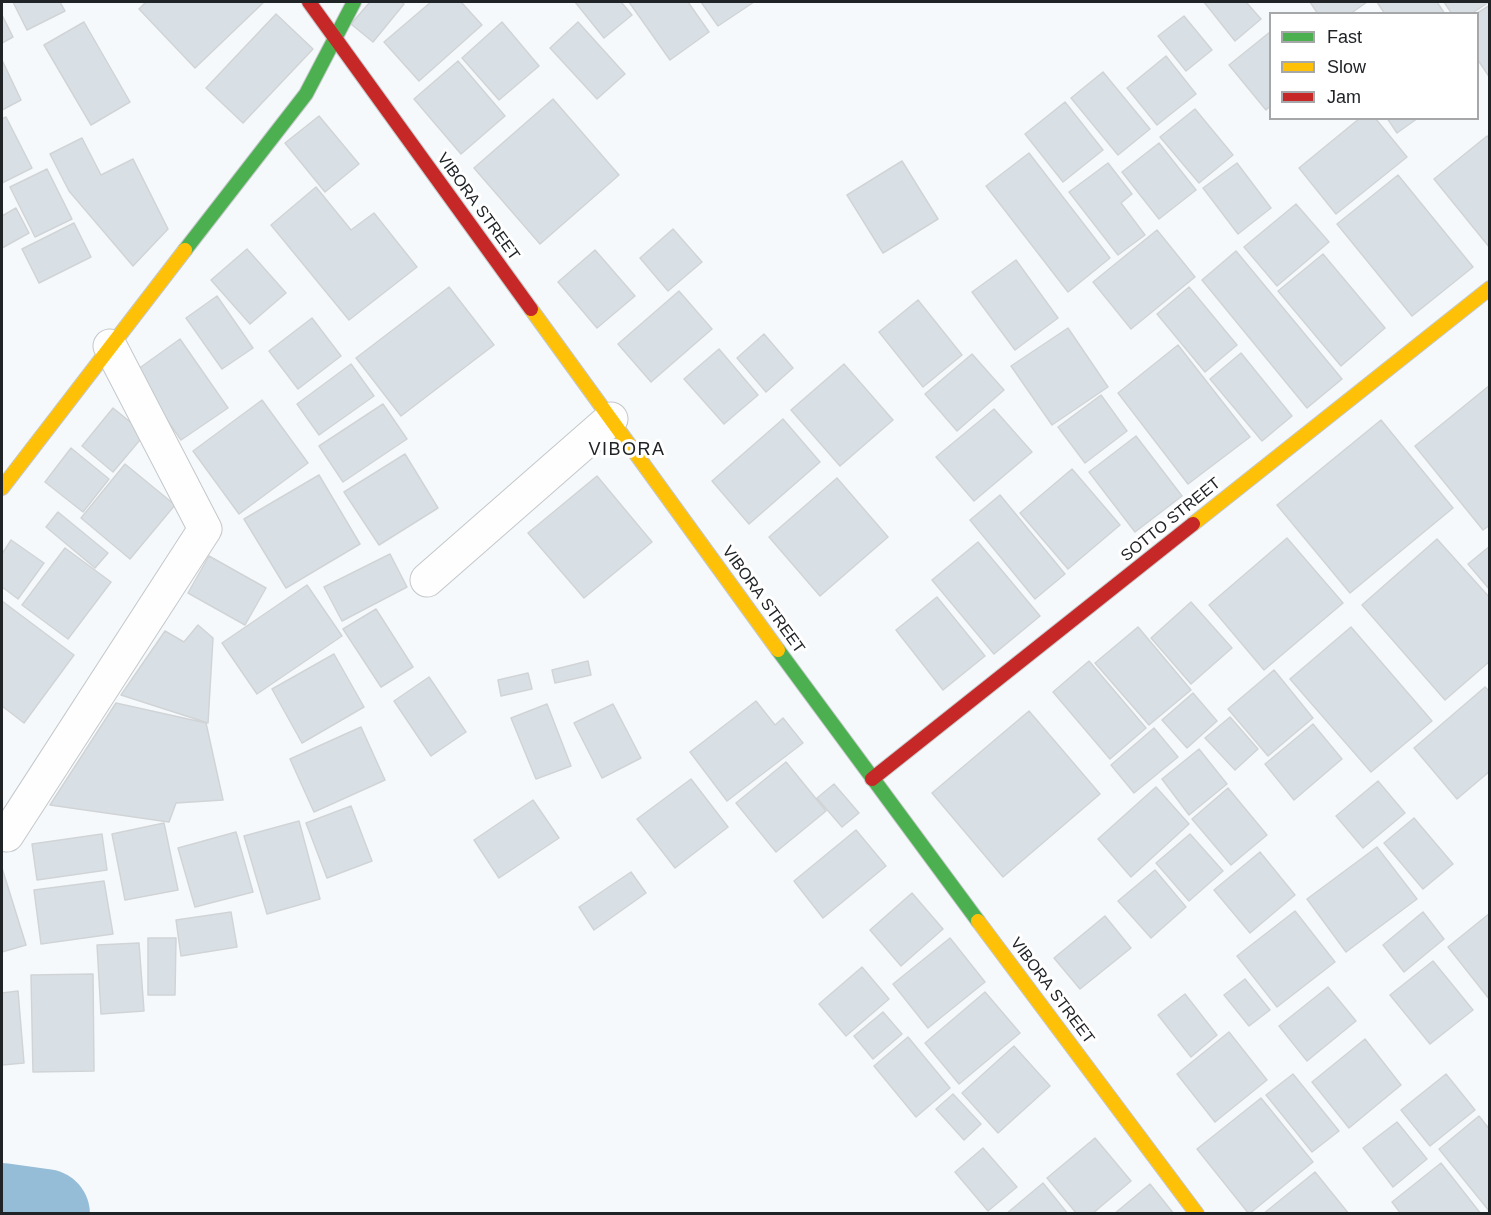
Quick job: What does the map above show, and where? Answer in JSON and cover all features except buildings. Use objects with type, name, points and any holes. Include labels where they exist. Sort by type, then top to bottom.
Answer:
[{"type":"street","name":"VIBORA STREET","points":[[309,2],[872,779],[1197,1214]]},
{"type":"street","points":[[2,488],[110,345],[306,94],[354,2]]},
{"type":"street","name":"SOTTO STREET","points":[[872,779],[1490,288]]},
{"type":"street","points":[[7,835],[205,530],[110,345]]},
{"type":"street","points":[[427,580],[611,419]]},
{"type":"waterway","points":[[2,1208],[45,1214]]},
{"type":"traffic: fast","points":[[185,250],[306,94],[354,2]]},
{"type":"traffic: fast","points":[[778,650],[978,921]]},
{"type":"traffic: slow","points":[[2,488],[185,250]]},
{"type":"traffic: slow","points":[[1193,524],[1490,288]]},
{"type":"traffic: slow","points":[[531,309],[778,650]]},
{"type":"traffic: slow","points":[[978,921],[1197,1214]]},
{"type":"traffic: jam","points":[[309,2],[531,309]]},
{"type":"traffic: jam","points":[[872,779],[1193,524]]},
{"type":"district","name":"VIBORA","points":[[627,450]]}]
